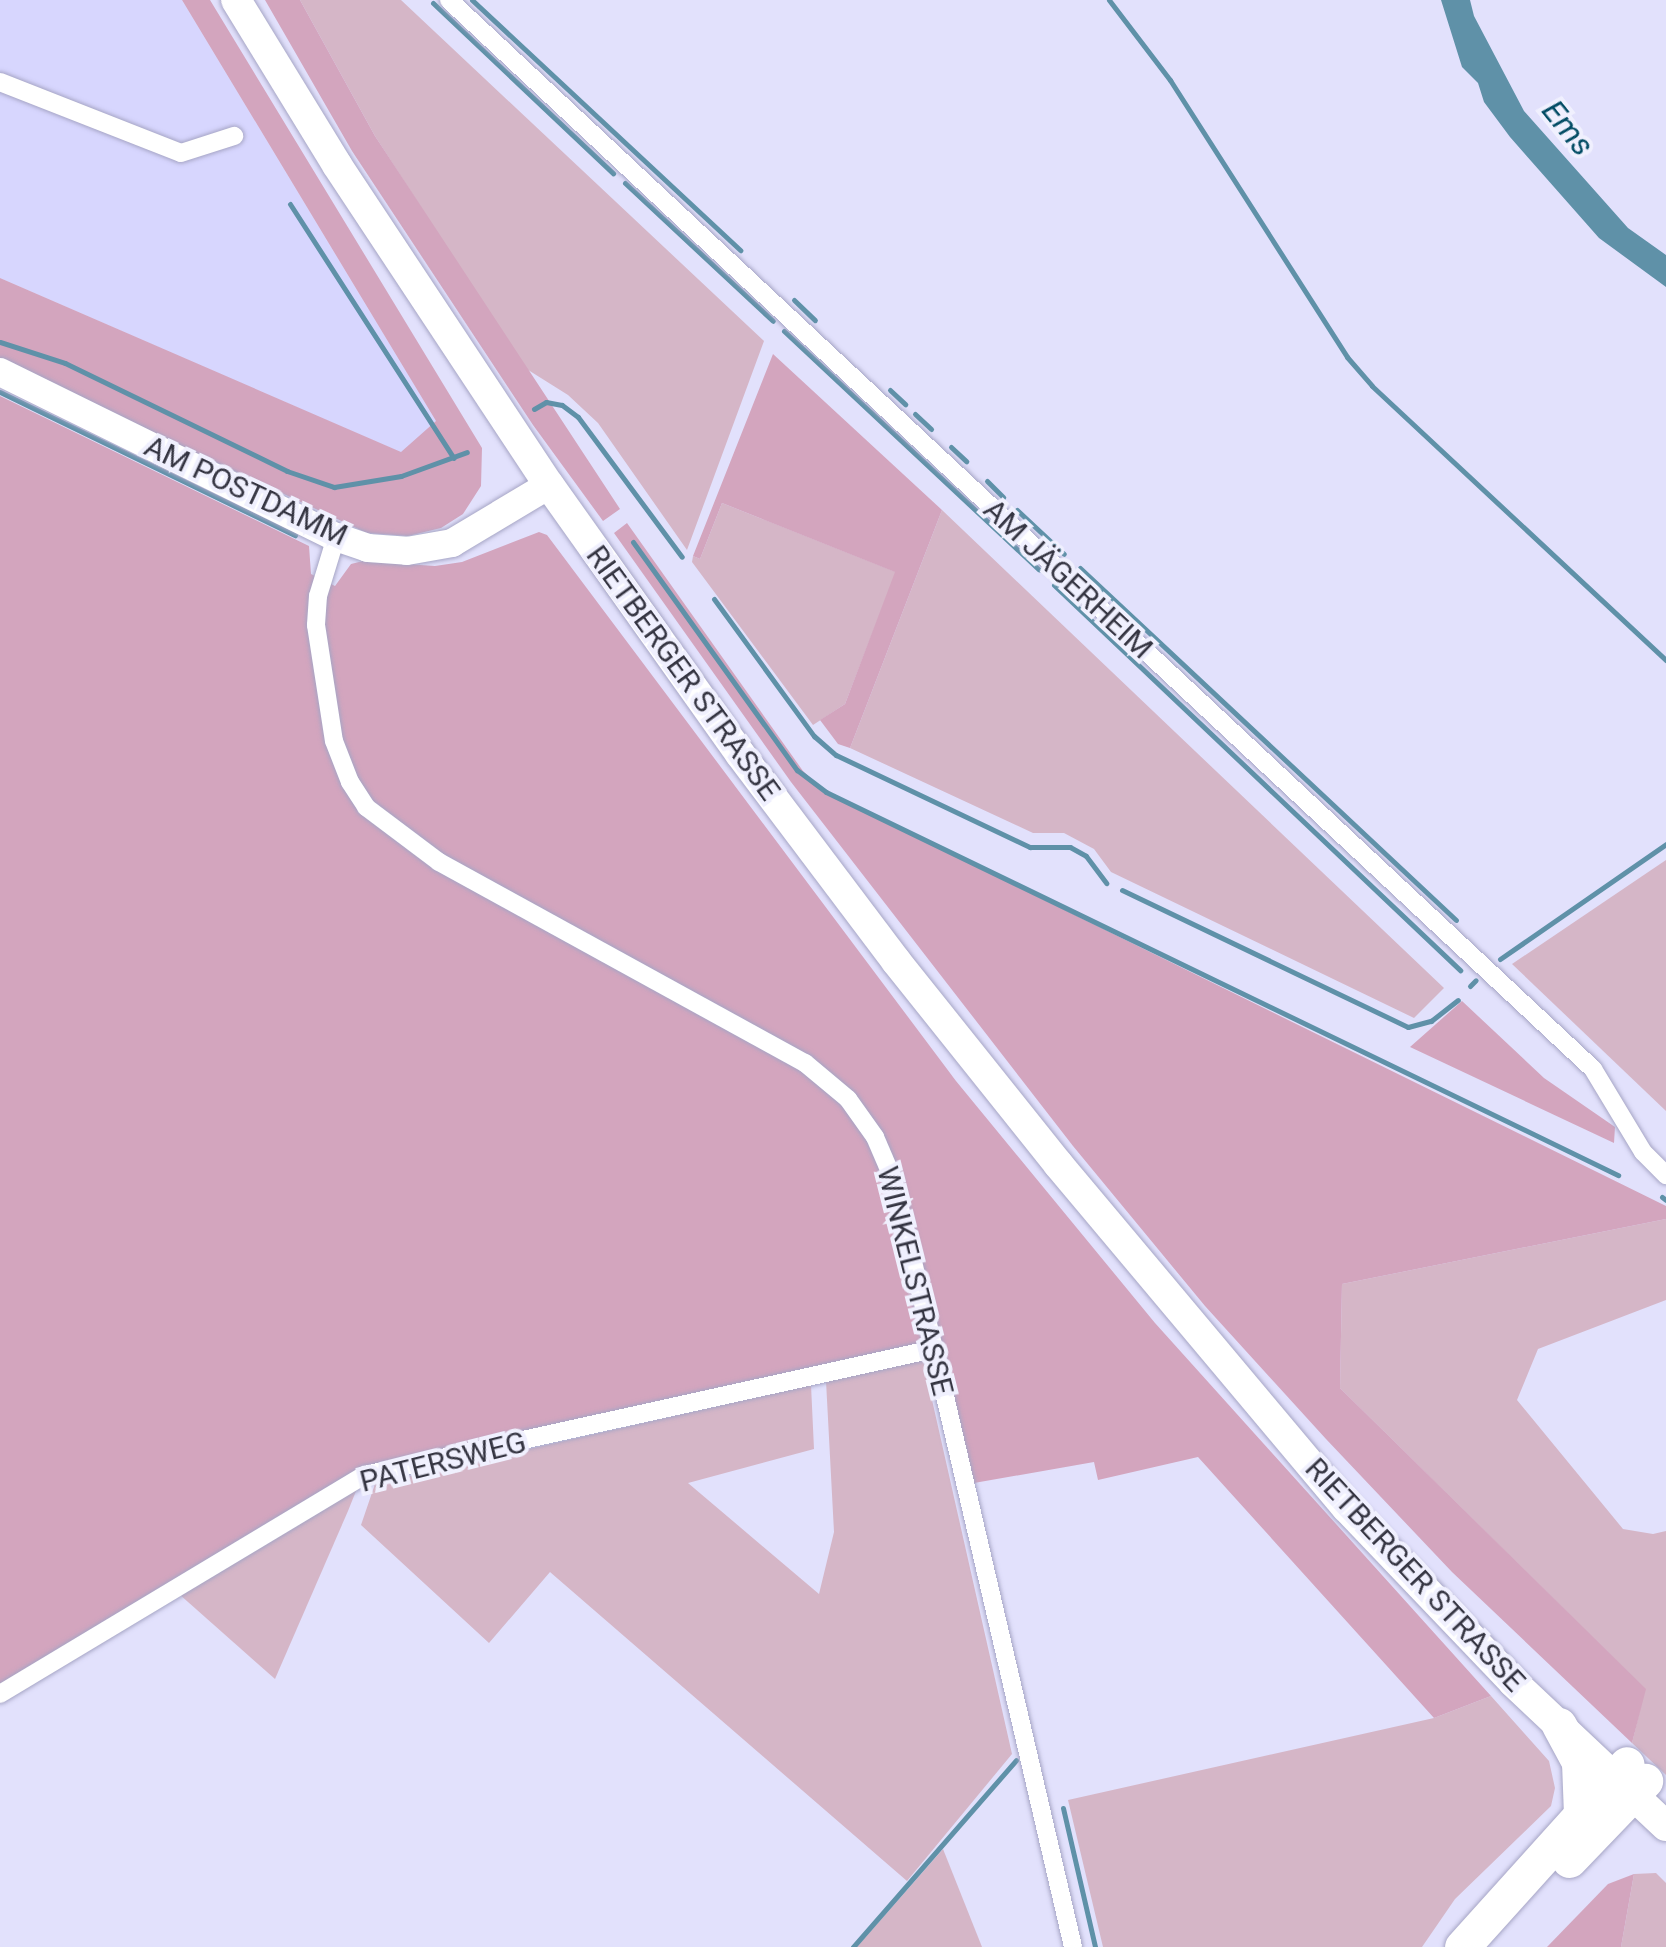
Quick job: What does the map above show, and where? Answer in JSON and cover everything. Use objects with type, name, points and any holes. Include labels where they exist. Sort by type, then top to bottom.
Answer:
[{"type":"highway","points":[[1559,1726],[1579,1762],[1581,1814]]},
{"type":"highway","points":[[1462,1947],[1581,1814],[1637,1784]]},
{"type":"highway","points":[[1491,1947],[1637,1784]]},
{"type":"main road","name":"RIETBERGER STRASSE","points":[[236,0],[337,164],[588,542],[896,961],[1347,1508],[1422,1592],[1559,1726],[1637,1784]]},
{"type":"main road","name":"RIETBERGER STRASSE","points":[[1181,1308],[1436,1579],[1637,1784],[1666,1826]]},
{"type":"street","name":"AM JÄGERHEIM","points":[[450,0],[1592,1069],[1642,1152],[1666,1175]]},
{"type":"street","points":[[0,82],[181,153],[234,136]]},
{"type":"street","name":"AM POSTDAMM","points":[[0,372],[336,537],[368,548],[429,549],[470,536],[549,485]]},
{"type":"street","name":"WINKELSTRASSE","points":[[336,537],[318,596],[316,625],[334,741],[344,769],[366,807],[420,851],[805,1063],[835,1086],[862,1117],[885,1157],[934,1349],[1072,1947]]},
{"type":"street","name":"PATERSWEG","points":[[0,1694],[365,1475],[934,1349]]},
{"type":"shaded area","points":[[0,0],[182,0],[436,421],[402,453],[0,278]]},
{"type":"shaded area","points":[[182,0],[210,0],[482,448],[481,486],[463,514],[441,528],[408,536],[367,533],[0,361],[0,278],[401,452],[436,421]]},
{"type":"shaded area","points":[[265,0],[300,0],[375,136],[620,509],[603,521],[533,425],[352,151]]},
{"type":"shaded area","points":[[300,0],[401,0],[764,341],[687,550],[598,423],[568,395],[525,368],[375,136]]},
{"type":"shaded area","points":[[1441,0],[1470,0],[1474,16],[1524,111],[1628,228],[1666,255],[1666,287],[1599,238],[1510,137],[1484,102],[1478,83],[1462,67]]},
{"type":"shaded area","points":[[773,354],[942,510],[850,748],[838,744],[820,720],[845,704],[895,572],[722,503],[700,559],[693,556]]},
{"type":"shaded area","points":[[0,396],[309,546],[311,574],[335,586],[351,564],[363,561],[435,566],[462,562],[539,532],[547,535],[956,1081],[1155,1323],[1491,1696],[1434,1718],[1198,1457],[1098,1480],[1094,1462],[974,1483],[940,1340],[364,1468],[0,1686]]},
{"type":"shaded area","points":[[722,503],[896,572],[845,704],[813,725],[692,562],[693,556],[700,559]]},
{"type":"shaded area","points":[[942,510],[1444,988],[1414,1018],[1111,872],[1094,849],[1064,833],[1033,833],[850,748]]},
{"type":"shaded area","points":[[627,523],[803,771],[825,792],[1666,1206],[1666,1219],[1342,1284],[1340,1388],[1646,1689],[1632,1743],[1452,1572],[1326,1439],[1205,1306],[1073,1146],[791,782],[614,533]]},
{"type":"shaded area","points":[[1666,860],[1666,1111],[1512,964]]},
{"type":"shaded area","points":[[1462,1001],[1544,1078],[1615,1127],[1614,1143],[1410,1047]]},
{"type":"shaded area","points":[[1666,1219],[1666,1300],[1538,1349],[1517,1400],[1623,1529],[1653,1534],[1666,1531],[1666,1775],[1632,1743],[1645,1689],[1340,1388],[1342,1284]]},
{"type":"shaded area","points":[[923,1360],[1012,1754],[907,1881],[550,1572],[489,1643],[361,1525],[375,1484],[811,1385],[814,1449],[688,1483],[819,1594],[834,1532],[826,1381]]},
{"type":"shaded area","points":[[358,1486],[348,1511],[275,1679],[179,1594]]},
{"type":"shaded area","points":[[1491,1696],[1549,1761],[1555,1788],[1551,1806],[1455,1899],[1422,1947],[1103,1947],[1068,1800],[1434,1718]]},
{"type":"shaded area","points":[[943,1849],[982,1947],[857,1947]]},
{"type":"shaded area","points":[[1656,1873],[1666,1883],[1666,1947],[1621,1947],[1634,1874]]},
{"type":"shaded area","points":[[1634,1874],[1621,1947],[1547,1947],[1608,1884]]},
{"type":"waterway","points":[[472,0],[740,250]]},
{"type":"waterway","points":[[1109,0],[1170,80],[1347,357],[1372,386],[1666,660]]},
{"type":"waterway","points":[[433,3],[613,173]]},
{"type":"waterway","points":[[625,183],[773,321]]},
{"type":"waterway","points":[[290,204],[454,458]]},
{"type":"waterway","points":[[794,300],[815,320]]},
{"type":"waterway","points":[[784,331],[1039,570]]},
{"type":"waterway","points":[[0,342],[65,363],[287,471],[334,487],[401,476],[467,452]]},
{"type":"waterway","points":[[890,390],[905,404]]},
{"type":"waterway","points":[[0,392],[295,535]]},
{"type":"waterway","points":[[534,409],[546,402],[562,405],[578,417],[682,557]]},
{"type":"waterway","points":[[915,414],[931,429]]},
{"type":"waterway","points":[[951,447],[966,461]]},
{"type":"waterway","points":[[987,481],[1003,497]]},
{"type":"waterway","points":[[1017,510],[1064,554]]},
{"type":"waterway","points":[[633,542],[797,770],[826,792],[1618,1175]]},
{"type":"waterway","points":[[1080,568],[1456,920]]},
{"type":"waterway","points":[[1054,585],[1460,970]]},
{"type":"waterway","points":[[714,599],[814,736],[836,755],[1030,847],[1070,847],[1086,856],[1106,883]]},
{"type":"waterway","points":[[1500,959],[1666,844]]},
{"type":"waterway","points":[[1122,890],[1408,1027],[1431,1021],[1458,1000]]},
{"type":"waterway","points":[[1470,986],[1476,980]]},
{"type":"waterway","points":[[1662,1197],[1666,1200]]},
{"type":"waterway","points":[[853,1947],[1016,1760]]},
{"type":"waterway","points":[[1063,1808],[1095,1947]]},
{"type":"water label","name":"Ems","points":[[1568,128]]}]
